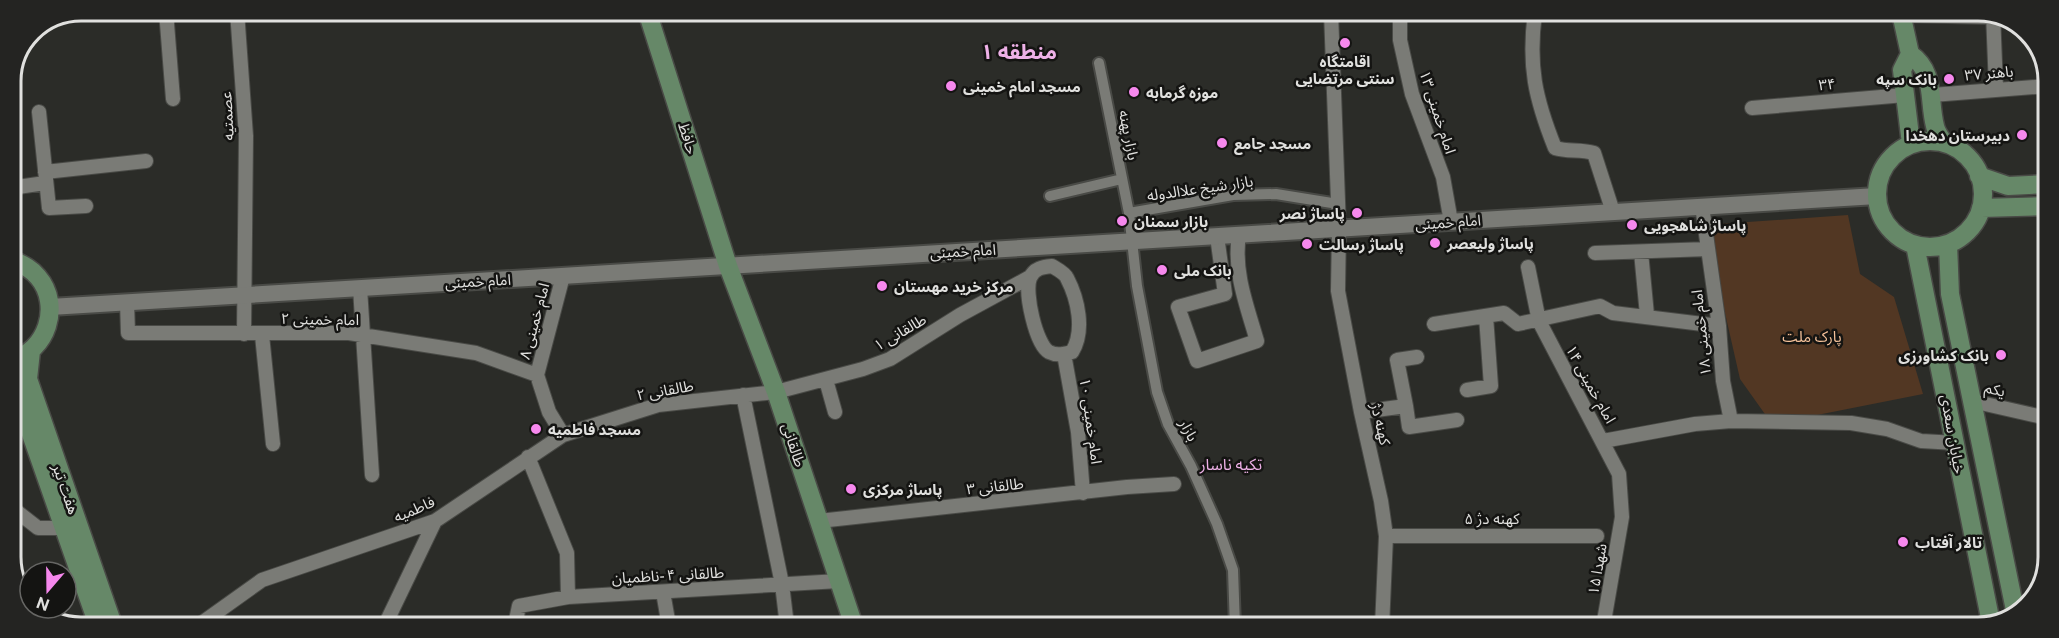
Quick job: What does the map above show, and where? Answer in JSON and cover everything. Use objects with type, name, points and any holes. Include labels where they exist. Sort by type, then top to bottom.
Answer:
[{"type":"main road","name":"حافظ","points":[[649,21],[728,266]]},
{"type":"main road","points":[[1903,21],[1910,54],[1902,70],[1911,144]]},
{"type":"main road","points":[[1910,54],[1922,62],[1932,95],[1935,128],[1944,143]]},
{"type":"main road","points":[[1927,141],[1944,143],[1959,150],[1971,161],[1979,176],[1983,192],[1981,208],[1974,223],[1962,236],[1948,244],[1932,247],[1915,245],[1900,238],[1888,226],[1880,212],[1876,196],[1878,179],[1885,164],[1897,152],[1911,144],[1927,141]]},
{"type":"main road","points":[[1979,176],[2008,186],[2038,184]]},
{"type":"main road","points":[[2008,186],[2009,209]]},
{"type":"main road","points":[[1981,208],[2038,207]]},
{"type":"main road","name":"خیابان سعدی","points":[[1948,244],[1950,294],[2014,606]]},
{"type":"main road","name":"خیابان سعدی","points":[[1915,245],[1990,615]]},
{"type":"main road","points":[[21,264],[38,277],[46,291],[50,307],[48,323],[42,338],[31,351],[21,356]]},
{"type":"main road","name":"طالقانی","points":[[728,266],[776,392],[851,617]]},
{"type":"main road","name":"هفت تیر","points":[[31,351],[28,379],[109,617]]},
{"type":"main road","points":[[1941,369],[1948,360],[1964,363]]},
{"type":"main road","name":"هفت تیر","points":[[21,405],[95,617]]},
{"type":"street","points":[[168,21],[173,99]]},
{"type":"street","name":"عصمتیه","points":[[238,21],[246,136],[244,334]]},
{"type":"street","name":"کهنه دژ","points":[[1331,21],[1339,228],[1338,291],[1360,412],[1381,501],[1386,536],[1382,617]]},
{"type":"street","name":"امام خمینی ۱۳","points":[[1400,21],[1400,40],[1412,94],[1443,177],[1451,222]]},
{"type":"street","points":[[1534,21],[1530,50],[1544,121],[1555,148],[1565,151],[1580,149],[1594,153],[1613,212]]},
{"type":"street","points":[[1993,23],[1996,88]]},
{"type":"street","name":"بازار پهنه","points":[[1099,63],[1129,213]]},
{"type":"street","name":"باهنر ۳۷","points":[[1932,95],[2038,86]]},
{"type":"street","name":"۳۴","points":[[1752,108],[1905,94]]},
{"type":"street","points":[[39,112],[49,208],[86,206]]},
{"type":"street","points":[[21,185],[45,177],[146,161]]},
{"type":"street","points":[[1050,196],[1122,179]]},
{"type":"street","name":"بازار شیخ علاالدوله","points":[[1134,241],[1129,213],[1233,195],[1276,194],[1338,204]]},
{"type":"street","name":"امام خمینی","points":[[50,307],[1876,196]]},
{"type":"street","name":"امام خمینی ۱۸","points":[[1702,206],[1719,326],[1723,381],[1731,421]]},
{"type":"street","points":[[1216,236],[1225,294],[1178,308],[1197,361],[1257,341],[1242,291],[1236,254],[1239,235]]},
{"type":"street","name":"بازار","points":[[1134,241],[1137,286],[1157,392],[1168,424],[1191,466],[1217,524],[1233,570],[1235,617]]},
{"type":"street","points":[[1595,253],[1708,249]]},
{"type":"street","points":[[1641,252],[1647,315]]},
{"type":"street","name":"طالقانی ۱","points":[[776,392],[826,380],[890,358],[960,315],[1030,277],[1038,268],[1052,266],[1067,276],[1079,318],[1079,340],[1072,352],[1064,354]]},
{"type":"street","name":"امام خمینی ۱۴","points":[[1528,267],[1539,321],[1570,385],[1603,441],[1619,474],[1622,517]]},
{"type":"street","name":"امام خمینی ۸","points":[[537,375],[562,276]]},
{"type":"street","points":[[1030,277],[1027,289],[1039,341],[1047,351],[1057,355],[1064,354]]},
{"type":"street","points":[[360,288],[372,475]]},
{"type":"street","name":"امام خمینی ۲","points":[[127,302],[128,333],[363,335],[476,353],[537,375]]},
{"type":"street","points":[[1434,324],[1504,313],[1518,324],[1600,306],[1613,313],[1647,315],[1719,326]]},
{"type":"street","points":[[1467,390],[1491,386],[1486,316]]},
{"type":"street","points":[[262,335],[273,444]]},
{"type":"street","name":"امام خمینی ۱۰","points":[[1064,354],[1078,432],[1083,493]]},
{"type":"street","points":[[1417,357],[1397,360],[1409,427],[1457,420]]},
{"type":"street","points":[[537,375],[549,412],[563,435]]},
{"type":"street","points":[[826,380],[835,412]]},
{"type":"street","name":"طالقانی ۲","points":[[563,435],[658,405],[776,392]]},
{"type":"street","points":[[743,395],[782,584],[786,617]]},
{"type":"street","name":"یکم","points":[[1972,401],[2038,416]]},
{"type":"street","points":[[1360,412],[1406,406]]},
{"type":"street","points":[[1603,441],[1695,424],[1731,421],[1851,423],[1887,429],[1921,441],[1956,443]]},
{"type":"street","name":"فاطمیه","points":[[210,617],[262,580],[435,521],[563,435]]},
{"type":"street","points":[[528,458],[567,553],[568,597]]},
{"type":"street","name":"طالقانی ۳","points":[[819,521],[1174,484]]},
{"type":"street","points":[[21,515],[38,528],[65,528]]},
{"type":"street","name":"شهدا ۱۵","points":[[1605,617],[1622,517]]},
{"type":"street","points":[[389,617],[435,521]]},
{"type":"street","name":"کهنه دژ ۵","points":[[1386,536],[1597,536]]},
{"type":"street","name":"طالقانی ۴ -ناظمیان","points":[[517,617],[519,606],[568,597],[839,581]]},
{"type":"street","points":[[663,591],[667,617]]},
{"type":"green space","name":"پارک ملت","points":[[1848,215],[1860,274],[1894,297],[1923,394],[1772,424],[1740,379],[1705,225]]},
{"type":"place","name":"اقامتگاه سنتی مرتضایی","points":[[1345,43]]},
{"type":"place","name":"بانک سپه","points":[[1949,79]]},
{"type":"place","name":"مسجد امام خمینی","points":[[951,86]]},
{"type":"place","name":"موزه گرمابه","points":[[1134,92]]},
{"type":"place","name":"دبیرستان دهخدا","points":[[2022,135]]},
{"type":"place","name":"مسجد جامع","points":[[1222,143]]},
{"type":"place","name":"پاساژ نصر","points":[[1357,213]]},
{"type":"place","name":"بازار سمنان","points":[[1122,221]]},
{"type":"place","name":"پاساژ شاهجویی","points":[[1632,225]]},
{"type":"place","name":"پاساژ ولیعصر","points":[[1435,243]]},
{"type":"place","name":"پاساژ رسالت","points":[[1307,244]]},
{"type":"place","name":"بانک ملی","points":[[1162,270]]},
{"type":"place","name":"مرکز خرید مهستان","points":[[882,286]]},
{"type":"place","name":"بانک کشاورزی","points":[[2001,355]]},
{"type":"place","name":"مسجد فاطمیه","points":[[536,429]]},
{"type":"place","name":"پاساژ مرکزی","points":[[851,489]]},
{"type":"place","name":"تالار آفتاب","points":[[1903,542]]},
{"type":"district","name":"منطقه ۱","points":[[1019,51]]},
{"type":"district","name":"تکیه ناسار","points":[[1231,464]]}]
